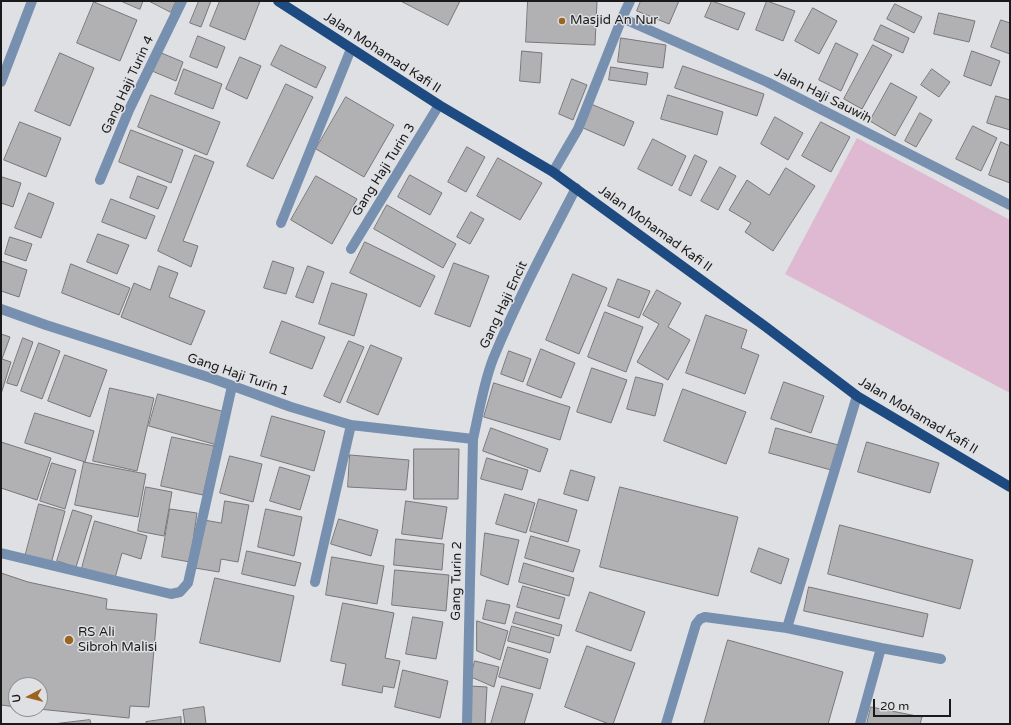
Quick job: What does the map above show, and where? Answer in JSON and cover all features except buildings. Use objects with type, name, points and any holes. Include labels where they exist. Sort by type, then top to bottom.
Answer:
[{"type":"main road","name":"Jalan Mohamad Kafi II","points":[[278,1],[440,105],[553,172],[857,396],[1010,487]]},
{"type":"street","points":[[1,82],[32,1]]},
{"type":"street","name":"Gang Haji Turin 4","points":[[100,180],[129,110],[182,1]]},
{"type":"street","points":[[553,172],[578,129],[630,1]]},
{"type":"street","name":"Jalan Haji Sauwih","points":[[622,18],[767,82],[1010,205]]},
{"type":"street","points":[[281,223],[351,49]]},
{"type":"street","name":"Gang Haji Turin 3","points":[[352,248],[440,105]]},
{"type":"street","name":"Gang Haji Encit","points":[[473,439],[482,395],[493,360],[525,287],[576,188]]},
{"type":"street","name":"Gang Haji Turin 1","points":[[1,310],[232,386],[291,407],[350,425],[473,439]]},
{"type":"street","points":[[1,553],[171,594],[180,592],[188,583],[232,386]]},
{"type":"street","points":[[787,628],[857,396]]},
{"type":"street","points":[[315,582],[350,425]]},
{"type":"street","name":"Gang Turin 2","points":[[467,724],[473,439]]},
{"type":"street","points":[[666,724],[696,624],[700,619],[705,617],[787,628],[881,648],[941,658]]},
{"type":"street","points":[[860,724],[881,648]]},
{"type":"shaded area","points":[[857,138],[1010,220],[1010,393],[785,274]]},
{"type":"place","name":"Masjid An Nur","points":[[562,21]]},
{"type":"place","name":"RS Ali Sibroh Malisi","points":[[69,640]]}]
